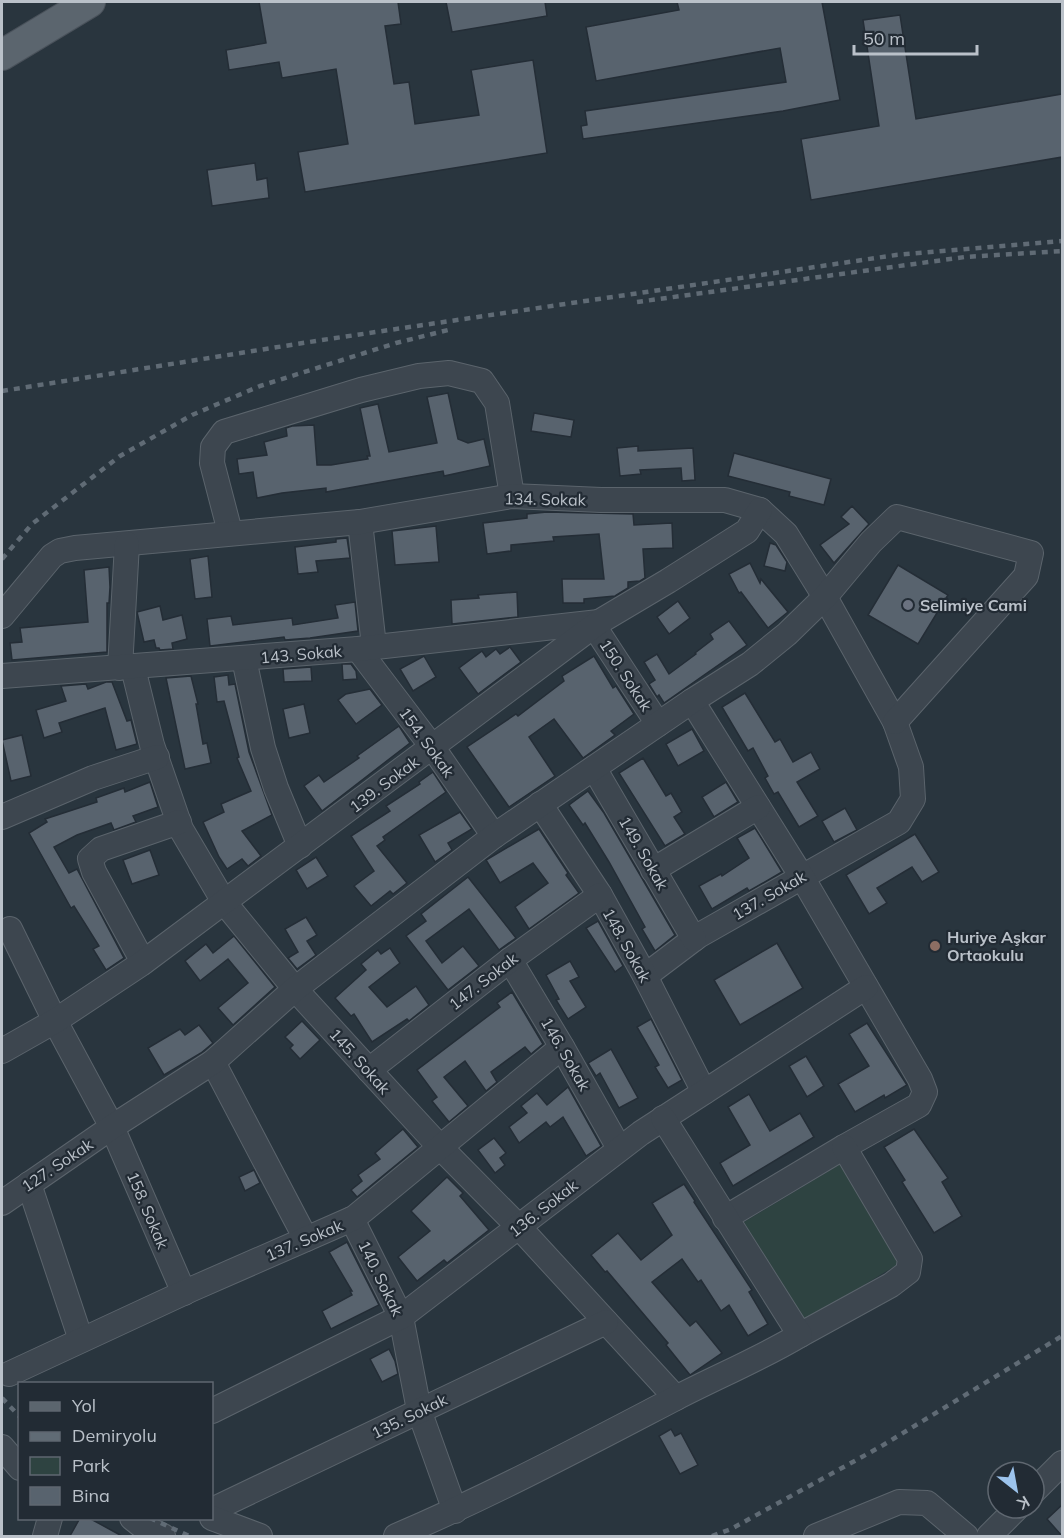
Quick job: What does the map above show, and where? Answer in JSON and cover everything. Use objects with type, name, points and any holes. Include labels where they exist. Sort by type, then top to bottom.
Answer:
[{"type":"main road","points":[[2,55],[90,2]]},
{"type":"street","points":[[230,532],[212,463],[213,447],[224,432],[361,390],[419,375],[448,373],[482,381],[497,403],[512,496]]},
{"type":"street","name":"134. Sokak","points":[[2,616],[44,564],[60,552],[75,548],[230,532],[360,522],[512,496],[602,500],[725,500],[760,510],[786,534],[825,597],[895,722],[911,767],[913,799],[899,822]]},
{"type":"street","name":"139. Sokak","points":[[2,1051],[55,1022],[143,962],[433,748],[596,624],[747,531],[760,510]]},
{"type":"street","name":"127. Sokak","points":[[2,1203],[112,1127],[213,1062],[295,989],[494,836],[750,664],[787,634],[825,597],[871,542],[897,517],[1031,553],[1026,576],[895,722]]},
{"type":"street","points":[[360,522],[366,648]]},
{"type":"street","name":"145. Sokak","points":[[127,544],[127,668],[179,822],[224,902],[295,989],[676,1398]]},
{"type":"street","name":"143. Sokak","points":[[2,676],[244,659],[596,624]]},
{"type":"street","name":"150. Sokak","points":[[596,624],[658,724]]},
{"type":"street","name":"154. Sokak","points":[[366,648],[494,836]]},
{"type":"street","points":[[244,659],[263,748],[276,788],[300,846]]},
{"type":"street","points":[[692,701],[802,877],[920,1079],[925,1092],[919,1106],[844,1147],[725,1218]]},
{"type":"street","points":[[2,817],[93,778],[157,757]]},
{"type":"street","name":"149. Sokak","points":[[594,768],[693,939]]},
{"type":"street","name":"148. Sokak","points":[[540,804],[600,895],[645,976],[704,1092]]},
{"type":"street","points":[[653,870],[758,807]]},
{"type":"street","points":[[143,962],[94,872],[90,859],[101,849],[179,822]]},
{"type":"street","name":"137. Sokak","points":[[645,976],[693,939],[899,822]]},
{"type":"street","name":"147. Sokak","points":[[369,1070],[510,960],[600,895]]},
{"type":"street","name":"158. Sokak","points":[[4,925],[112,1127],[184,1293]]},
{"type":"street","name":"146. Sokak","points":[[510,960],[619,1148]]},
{"type":"street","name":"136. Sokak","points":[[213,1411],[401,1317],[619,1148],[866,987]]},
{"type":"street","name":"137. Sokak","points":[[10,1373],[352,1219],[562,1047]]},
{"type":"street","points":[[213,1062],[306,1239]]},
{"type":"street","points":[[663,1118],[800,1335]]},
{"type":"street","points":[[396,1536],[455,1511],[527,1476],[772,1351],[891,1285],[908,1272],[910,1259],[844,1147]]},
{"type":"street","points":[[29,1184],[81,1340]]},
{"type":"street","name":"140. Sokak","points":[[352,1219],[401,1317],[419,1410],[455,1511]]},
{"type":"street","name":"135. Sokak","points":[[213,1510],[606,1322]]},
{"type":"street","points":[[1046,1479],[1062,1463]]},
{"type":"street","points":[[816,1536],[899,1502],[927,1503],[966,1536]]},
{"type":"street","points":[[213,1518],[260,1536]]},
{"type":"street","points":[[45,1536],[49,1520]]},
{"type":"street","points":[[134,1520],[142,1527],[163,1536]]},
{"type":"street","points":[[988,1536],[1005,1520]]},
{"type":"green space","points":[[844,1162],[903,1261],[804,1322],[744,1222]]},
{"type":"building","points":[[259,2],[398,2],[401,24],[385,26],[394,84],[409,82],[415,124],[479,115],[471,70],[533,60],[547,153],[305,192],[298,152],[348,144],[336,69],[282,78],[279,62],[229,70],[226,50],[266,43]]},
{"type":"building","points":[[446,2],[545,2],[547,16],[452,32]]},
{"type":"building","points":[[677,2],[822,2],[840,100],[783,111],[583,139],[581,126],[587,125],[585,111],[786,82],[780,48],[596,81],[586,27],[679,10]]},
{"type":"building","points":[[900,15],[916,119],[1062,94],[1062,157],[811,200],[801,139],[879,126],[863,20]]},
{"type":"building","points":[[255,163],[257,180],[267,178],[269,198],[212,206],[207,170]]},
{"type":"building","points":[[448,393],[458,439],[468,443],[484,439],[490,466],[444,476],[443,471],[326,492],[326,488],[257,498],[253,472],[239,474],[237,459],[267,455],[264,442],[287,436],[286,428],[292,426],[314,425],[317,465],[368,459],[367,456],[370,456],[360,408],[378,404],[389,452],[437,443],[427,397]]},
{"type":"building","points":[[534,413],[574,420],[571,437],[531,431]]},
{"type":"building","points":[[638,446],[638,451],[693,448],[695,480],[682,481],[681,468],[640,470],[641,474],[620,476],[617,448]]},
{"type":"building","points":[[734,453],[831,479],[824,505],[789,496],[790,492],[728,476]]},
{"type":"building","points":[[852,506],[869,524],[834,563],[820,545],[849,524],[841,517]]},
{"type":"building","points":[[547,512],[633,514],[634,525],[672,523],[673,548],[643,549],[645,578],[628,582],[628,588],[615,596],[584,599],[584,603],[563,603],[562,579],[604,579],[599,534],[553,537],[554,541],[511,545],[511,551],[487,554],[483,523],[527,518],[527,514]]},
{"type":"building","points":[[436,526],[439,562],[395,565],[392,531]]},
{"type":"building","points":[[347,538],[350,558],[316,561],[318,572],[298,574],[295,547],[336,542],[336,539]]},
{"type":"building","points":[[770,543],[776,545],[787,562],[785,571],[764,566]]},
{"type":"building","points":[[208,556],[212,597],[195,599],[190,559]]},
{"type":"building","points":[[750,563],[760,583],[761,579],[788,612],[768,628],[741,592],[739,593],[729,574]]},
{"type":"building","name":"Selimiye Cami","points":[[898,565],[948,595],[918,644],[868,615]]},
{"type":"building","points":[[109,567],[107,652],[12,660],[10,643],[22,642],[20,628],[88,622],[84,570]]},
{"type":"building","points":[[517,592],[518,617],[452,624],[451,600]]},
{"type":"building","points":[[678,601],[690,618],[669,634],[657,617]]},
{"type":"building","points":[[355,602],[358,631],[310,638],[285,640],[284,637],[210,646],[207,619],[231,616],[233,625],[292,618],[293,625],[338,618],[335,605]]},
{"type":"building","points":[[160,606],[163,620],[182,615],[187,639],[172,643],[173,649],[160,650],[156,648],[154,640],[144,642],[137,612]]},
{"type":"building","points":[[729,621],[747,645],[664,703],[659,695],[657,697],[649,684],[655,680],[644,662],[657,654],[669,674],[713,639],[710,634]]},
{"type":"building","points":[[510,647],[521,662],[478,694],[459,668],[482,651],[486,657],[496,649],[500,654]]},
{"type":"building","points":[[424,656],[436,677],[413,691],[400,669]]},
{"type":"building","points":[[594,656],[613,688],[616,686],[634,714],[611,731],[615,735],[583,758],[554,719],[529,737],[555,776],[509,807],[467,747],[516,714],[518,716],[564,681],[562,676]]},
{"type":"building","points":[[342,664],[351,664],[356,671],[357,679],[343,680]]},
{"type":"building","points":[[311,667],[312,681],[284,682],[283,669]]},
{"type":"building","points":[[228,675],[229,685],[235,684],[249,752],[272,815],[242,831],[261,856],[248,866],[242,859],[227,869],[203,822],[224,812],[221,804],[251,791],[237,758],[239,757],[224,701],[217,702],[214,677]]},
{"type":"building","points":[[191,676],[198,704],[196,704],[203,744],[207,743],[211,763],[185,769],[166,678]]},
{"type":"building","points":[[112,682],[127,721],[131,720],[137,744],[116,750],[105,708],[59,723],[62,732],[44,738],[36,710],[66,701],[61,686],[86,684],[88,689]]},
{"type":"building","points":[[370,689],[382,705],[356,724],[338,700],[346,694]]},
{"type":"building","points":[[745,693],[775,742],[780,739],[793,762],[811,752],[820,769],[797,782],[818,816],[799,827],[778,792],[774,794],[765,778],[768,776],[753,748],[748,751],[722,707]]},
{"type":"building","points":[[304,704],[310,733],[289,738],[283,709]]},
{"type":"building","points":[[399,726],[410,743],[322,811],[304,786],[319,775],[324,782]]},
{"type":"building","points":[[692,729],[704,751],[678,766],[666,744]]},
{"type":"building","points":[[22,735],[31,776],[11,781],[2,740]]},
{"type":"building","points":[[643,758],[666,796],[671,793],[682,812],[674,817],[685,834],[665,846],[619,773]]},
{"type":"building","points":[[433,772],[446,792],[383,837],[385,840],[377,846],[407,883],[393,894],[390,891],[371,906],[354,886],[374,871],[351,836],[390,811],[386,806],[420,784],[419,782]]},
{"type":"building","points":[[150,782],[158,807],[133,816],[136,822],[114,830],[111,823],[77,835],[54,847],[69,873],[77,869],[124,958],[106,970],[93,949],[99,946],[74,906],[71,908],[29,833],[47,822],[45,819],[97,802],[96,798],[124,788],[125,792]]},
{"type":"building","points":[[726,782],[738,802],[714,817],[702,797]]},
{"type":"building","points":[[588,791],[604,813],[675,935],[655,951],[642,929],[645,927],[609,862],[585,823],[583,825],[569,805]]},
{"type":"building","points":[[845,808],[857,830],[834,842],[822,821]]},
{"type":"building","points":[[460,812],[472,829],[448,843],[452,850],[435,862],[419,835]]},
{"type":"building","points":[[755,828],[782,872],[749,891],[747,888],[712,909],[699,886],[721,874],[722,876],[749,858],[737,838]]},
{"type":"building","points":[[539,829],[579,893],[529,929],[515,907],[548,883],[533,863],[500,883],[486,860]]},
{"type":"building","points":[[915,834],[939,872],[922,882],[912,867],[877,888],[887,903],[869,914],[846,875]]},
{"type":"building","points":[[150,850],[159,875],[132,884],[123,860]]},
{"type":"building","points":[[316,857],[328,876],[307,889],[296,870]]},
{"type":"building","points":[[468,877],[516,938],[499,950],[469,909],[426,941],[442,963],[463,946],[479,966],[448,990],[406,936],[426,921],[421,914]]},
{"type":"building","points":[[306,917],[317,935],[307,941],[316,955],[297,969],[288,958],[298,952],[285,929]]},
{"type":"building","points":[[598,921],[623,966],[615,972],[586,928]]},
{"type":"building","points":[[234,936],[275,987],[233,1025],[218,1008],[248,983],[228,959],[200,981],[185,961],[206,944],[213,953]]},
{"type":"building","points":[[777,943],[803,988],[740,1025],[714,980]]},
{"type":"building","points":[[390,948],[400,963],[369,987],[387,1007],[416,986],[429,1005],[409,1021],[407,1019],[372,1042],[354,1014],[351,1016],[335,998],[366,970],[361,964],[378,950],[381,954]]},
{"type":"building","points":[[570,961],[579,977],[570,981],[586,1007],[568,1019],[556,1000],[559,999],[546,975]]},
{"type":"building","points":[[512,992],[543,1044],[531,1054],[525,1047],[491,1072],[497,1082],[486,1091],[465,1061],[444,1077],[468,1106],[449,1122],[432,1101],[437,1097],[417,1070],[500,1007],[497,1003]]},
{"type":"building","points":[[651,1019],[682,1080],[668,1088],[655,1067],[659,1065],[637,1027]]},
{"type":"building","points":[[302,1021],[320,1040],[300,1059],[290,1048],[293,1045],[285,1037]]},
{"type":"building","points":[[867,1023],[907,1085],[855,1112],[838,1084],[869,1066],[849,1034]]},
{"type":"building","points":[[199,1025],[213,1043],[201,1053],[164,1075],[148,1048],[180,1029],[185,1035]]},
{"type":"building","points":[[611,1049],[638,1098],[619,1108],[600,1073],[596,1076],[588,1063]]},
{"type":"building","points":[[806,1056],[824,1086],[807,1097],[789,1066]]},
{"type":"building","points":[[568,1087],[601,1146],[586,1156],[563,1117],[550,1127],[546,1122],[519,1143],[509,1127],[527,1113],[521,1106],[537,1093],[547,1105]]},
{"type":"building","points":[[749,1094],[770,1131],[800,1113],[814,1137],[733,1186],[720,1163],[750,1145],[728,1107]]},
{"type":"building","points":[[403,1129],[418,1147],[357,1197],[351,1190],[362,1181],[358,1175],[380,1159],[375,1153]]},
{"type":"building","points":[[914,1129],[948,1178],[942,1182],[962,1216],[934,1233],[902,1182],[905,1180],[884,1147]]},
{"type":"building","points":[[494,1138],[506,1153],[500,1158],[505,1165],[495,1173],[478,1150]]},
{"type":"building","points":[[254,1170],[260,1183],[245,1191],[239,1177]]},
{"type":"building","points":[[447,1177],[463,1193],[460,1196],[489,1230],[447,1263],[444,1260],[417,1281],[398,1257],[430,1231],[411,1211]]},
{"type":"building","points":[[684,1184],[752,1290],[749,1292],[768,1324],[748,1336],[729,1305],[721,1311],[701,1280],[698,1282],[682,1259],[652,1282],[690,1326],[696,1321],[722,1353],[690,1375],[666,1345],[668,1343],[591,1255],[618,1233],[641,1260],[672,1235],[652,1203]]},
{"type":"building","points":[[347,1242],[379,1305],[331,1329],[322,1311],[352,1295],[350,1291],[352,1291],[329,1252]]},
{"type":"building","points":[[389,1349],[398,1374],[382,1382],[370,1359]]},
{"type":"building","points":[[671,1429],[675,1436],[681,1433],[698,1465],[680,1474],[659,1436]]},
{"type":"building","points":[[1062,1505],[1062,1536],[1047,1519]]},
{"type":"building","points":[[79,1520],[93,1520],[122,1536],[70,1536]]},
{"type":"railway","points":[[2,391],[322,340],[896,255],[1062,241]]},
{"type":"railway","points":[[637,302],[965,257],[1062,251]]},
{"type":"railway","points":[[2,559],[32,524],[120,456],[192,415],[260,386],[396,343],[452,329]]},
{"type":"railway","points":[[712,1536],[731,1529],[880,1447],[1062,1336]]},
{"type":"railway","points":[[2,1398],[18,1415]]},
{"type":"railway","points":[[154,1520],[189,1536]]},
{"type":"place","name":"Selimiye Cami","points":[[908,605]]},
{"type":"place","name":"Huriye Aşkar Ortaokulu","points":[[935,946]]}]
